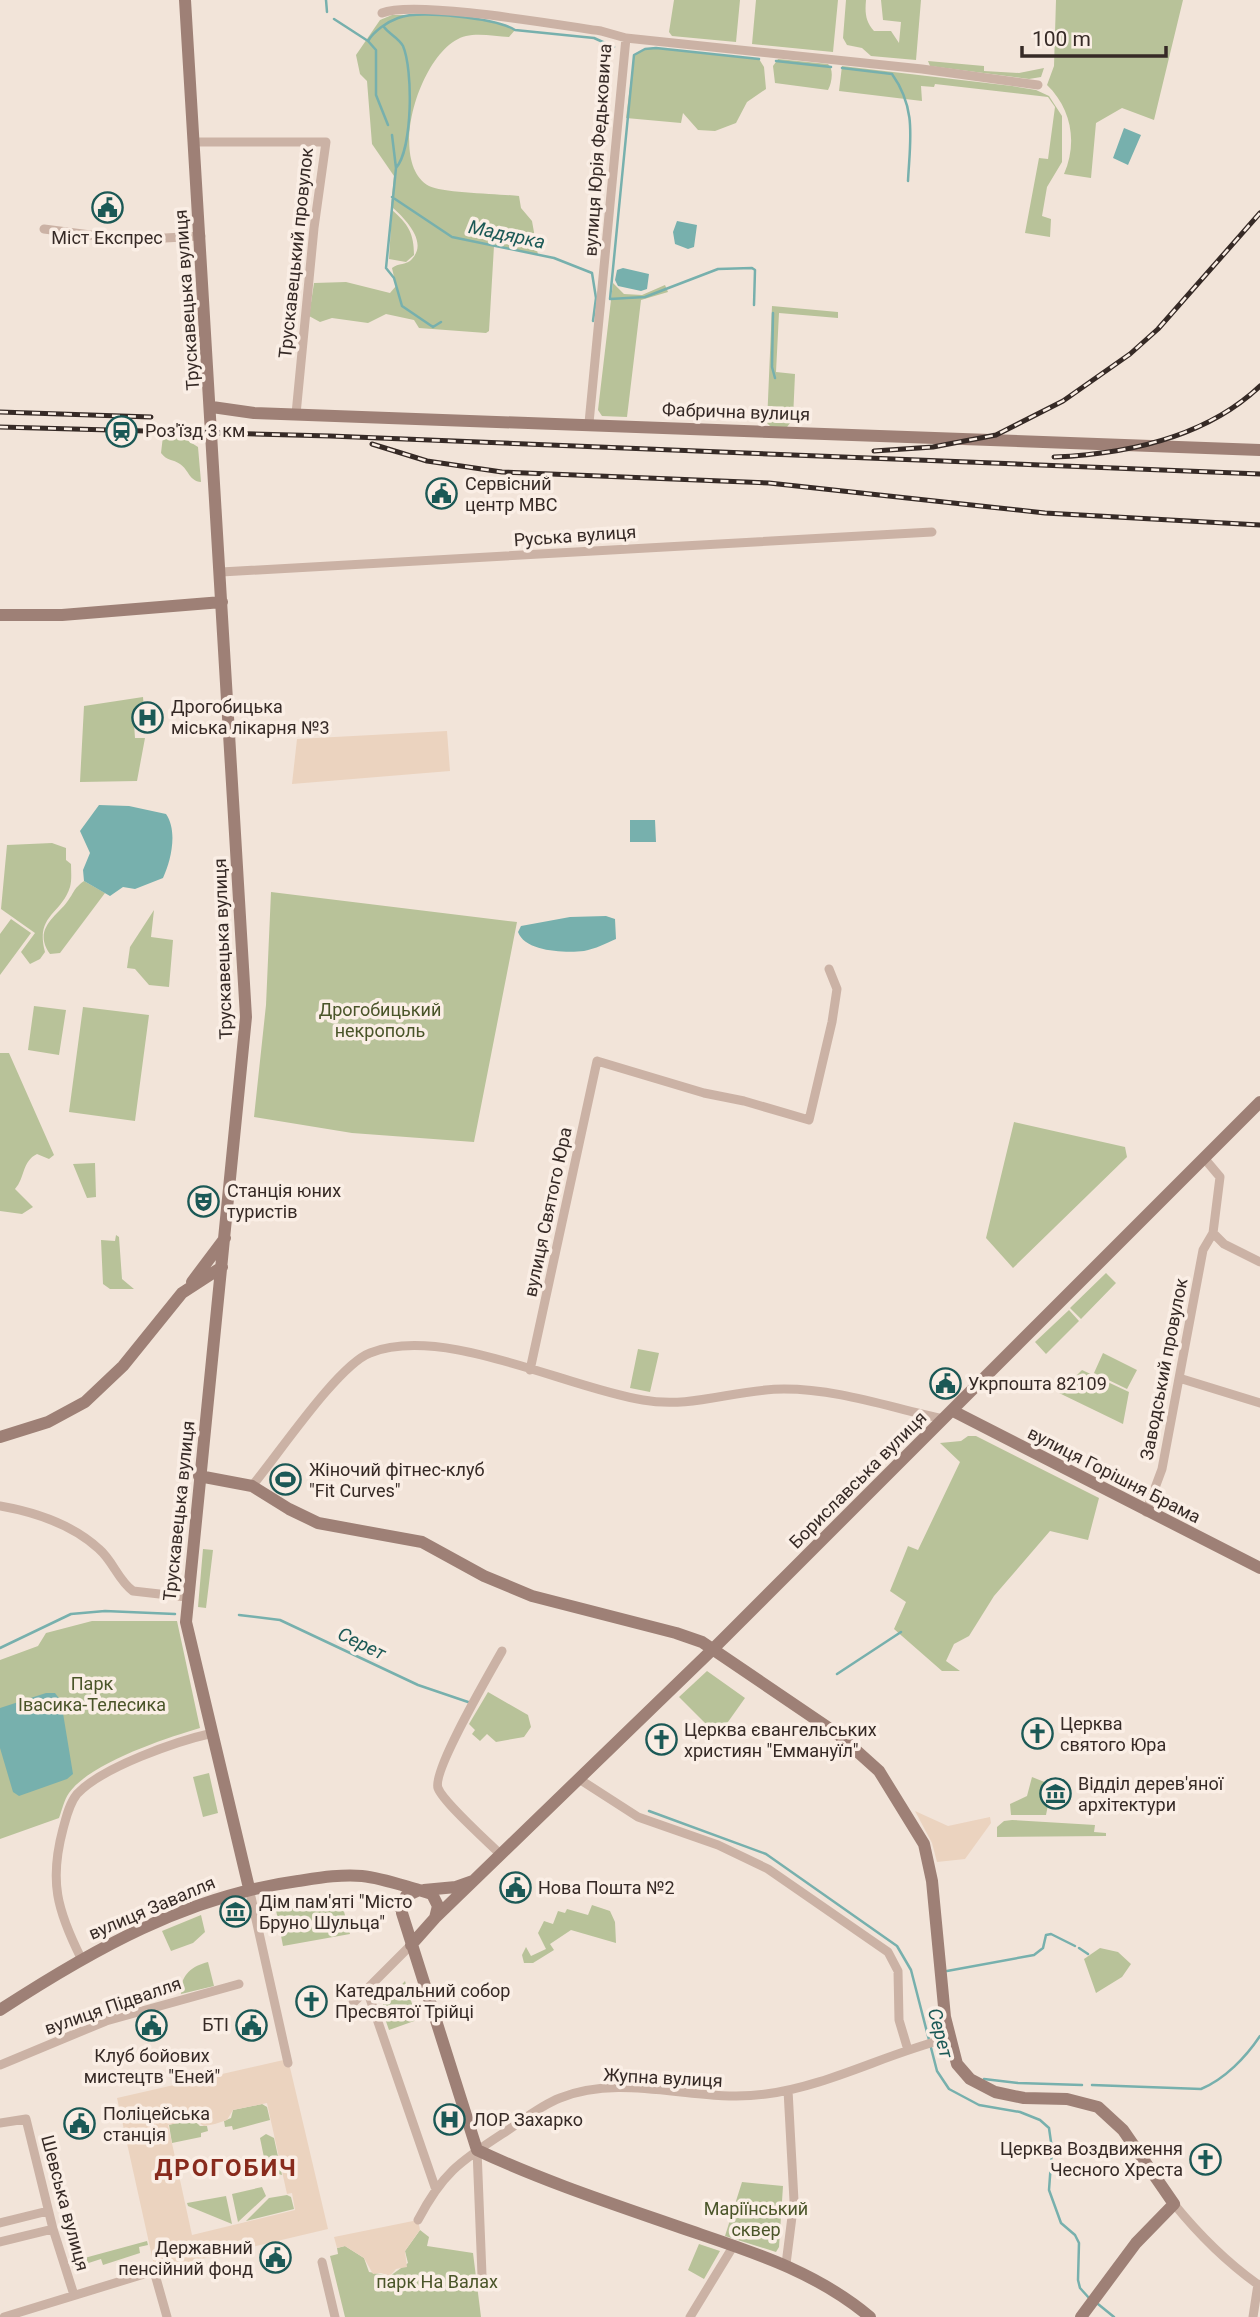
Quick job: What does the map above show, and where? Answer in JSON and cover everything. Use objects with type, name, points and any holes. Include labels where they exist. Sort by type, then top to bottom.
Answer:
[{"type":"street","name":"Трускавецька вулиця","points":[[185,0],[212,407],[246,1017],[186,1609],[249,1888]]},
{"type":"street","name":"вулиця Юрія Федьковича","points":[[382,13],[404,8],[432,9],[601,31],[626,38],[589,424]]},
{"type":"street","points":[[626,38],[922,69],[1038,85]]},
{"type":"street","name":"Трускавецький провулок","points":[[194,142],[326,142],[314,228],[296,414]]},
{"type":"street","points":[[44,229],[129,240],[201,236]]},
{"type":"street","name":"Фабрична вулиця","points":[[212,407],[296,414],[1260,450]]},
{"type":"street","name":"Руська вулиця","points":[[221,572],[932,532]]},
{"type":"street","points":[[0,615],[76,614],[222,602]]},
{"type":"street","name":"вулиця Святого Юра","points":[[530,1370],[597,1061],[704,1093],[744,1101],[809,1120],[837,989],[829,968]]},
{"type":"street","name":"Бориславська вулиця","points":[[411,1945],[949,1415],[1260,1102]]},
{"type":"street","name":"Заводський провулок","points":[[1146,1512],[1162,1469],[1203,1250],[1213,1233],[1220,1177],[1204,1158]]},
{"type":"street","points":[[1213,1233],[1224,1244],[1257,1257]]},
{"type":"street","points":[[0,1437],[48,1422],[85,1402],[123,1366],[190,1287],[225,1238]]},
{"type":"street","points":[[190,1287],[222,1266]]},
{"type":"street","points":[[190,1287],[220,1286]]},
{"type":"street","points":[[251,1486],[343,1372],[369,1353],[399,1346],[435,1348],[530,1370],[622,1396],[662,1403],[701,1402],[757,1390],[808,1390],[949,1415]]},
{"type":"street","points":[[1179,1378],[1207,1384],[1260,1403]]},
{"type":"street","name":"вулиця Горішня Брама","points":[[949,1415],[1260,1568]]},
{"type":"street","points":[[199,1476],[251,1486],[318,1523],[422,1542],[484,1576],[532,1596],[676,1633],[714,1648],[827,1726],[870,1761],[915,1825],[930,1861],[942,2039],[957,2064],[982,2087],[1007,2095],[1084,2102],[1107,2113],[1123,2130],[1174,2204],[1201,2237],[1227,2262],[1259,2285],[1253,2317]]},
{"type":"street","points":[[0,1506],[41,1516],[86,1539],[99,1548],[133,1591],[186,1609]]},
{"type":"street","points":[[501,1855],[452,1805],[438,1788],[438,1781],[444,1758],[502,1650]]},
{"type":"street","points":[[81,1958],[56,1892],[53,1873],[75,1796],[144,1755],[213,1732]]},
{"type":"street","points":[[579,1779],[638,1817],[718,1845],[768,1869],[888,1952],[898,1971],[899,2020],[908,2050]]},
{"type":"street","name":"вулиця Завалля","points":[[0,2010],[81,1958],[155,1923],[249,1888],[338,1877],[379,1880],[422,1890]]},
{"type":"street","points":[[379,1880],[392,1891],[412,1925],[421,1926],[434,1920],[437,1901],[422,1890]]},
{"type":"street","points":[[477,1880],[456,1887],[422,1890],[406,1896],[402,1911],[477,2150],[482,2275]]},
{"type":"street","points":[[249,1888],[288,2063]]},
{"type":"street","points":[[353,2003],[411,1945]]},
{"type":"street","name":"вулиця Підвалля","points":[[0,2065],[106,2021],[239,1984]]},
{"type":"street","points":[[367,1990],[435,2188]]},
{"type":"street","name":"Жупна вулиця","points":[[418,2220],[435,2188],[477,2150],[537,2110],[582,2091],[629,2089],[730,2097],[788,2090],[942,2039]]},
{"type":"street","points":[[786,2264],[794,2201],[788,2090]]},
{"type":"street","name":"Шевська вулиця","points":[[0,2123],[26,2119],[53,2230],[74,2295]]},
{"type":"street","points":[[477,2150],[520,2170],[786,2264],[830,2287],[870,2317]]},
{"type":"street","points":[[1084,2312],[1136,2243],[1174,2204]]},
{"type":"street","points":[[0,2223],[48,2211]]},
{"type":"street","points":[[0,2242],[53,2230]]},
{"type":"street","points":[[690,2317],[734,2245]]},
{"type":"street","points":[[322,2263],[335,2317]]},
{"type":"street","points":[[5,2317],[154,2271],[167,2317]]},
{"type":"green space","points":[[674,0],[740,0],[736,42],[672,36],[669,32]]},
{"type":"green space","points":[[756,0],[838,0],[833,52],[752,44]]},
{"type":"green space","points":[[846,0],[866,0],[866,16],[874,31],[891,31],[899,43],[901,22],[883,20],[881,0],[921,0],[916,60],[871,56],[862,48],[847,45],[843,38]]},
{"type":"green space","points":[[1056,0],[1183,0],[1154,120],[1122,108],[1096,123],[1091,178],[1064,174],[1071,150],[1070,126],[1062,104],[1047,85],[1054,66]]},
{"type":"green space","points":[[392,15],[473,18],[503,24],[515,30],[509,37],[471,35],[450,44],[435,60],[423,81],[414,105],[410,130],[410,153],[416,173],[429,186],[458,192],[519,196],[521,208],[532,221],[538,255],[494,246],[489,331],[486,333],[419,328],[414,320],[386,314],[368,323],[332,318],[320,322],[309,316],[314,283],[346,282],[390,293],[396,286],[392,268],[410,261],[418,245],[412,230],[391,206],[394,176],[372,144],[367,81],[360,74],[356,55],[380,20]]},
{"type":"green space","points":[[645,49],[759,59],[764,67],[766,89],[747,102],[736,123],[715,131],[698,130],[683,113],[681,123],[626,118],[634,55]]},
{"type":"green space","points":[[778,59],[828,64],[832,76],[828,90],[775,83],[773,66]]},
{"type":"green space","points":[[928,61],[984,66],[984,71],[1019,73],[1044,68],[1041,77],[1029,79],[930,66]]},
{"type":"green space","points":[[842,66],[1012,86],[1036,90],[1049,96],[1062,116],[1062,162],[1047,187],[1042,216],[1051,219],[1050,237],[1025,233],[1039,158],[1048,159],[1055,107],[1048,97],[935,84],[934,87],[921,86],[922,101],[839,91]]},
{"type":"green space","points":[[392,210],[406,225],[413,241],[414,255],[406,262],[389,259]]},
{"type":"green space","points":[[613,283],[624,294],[642,295],[665,285],[668,292],[641,300],[627,417],[602,416],[598,410]]},
{"type":"green space","points":[[772,306],[838,312],[838,318],[779,313],[776,372],[795,374],[793,419],[787,427],[771,427],[767,423]]},
{"type":"green space","points":[[163,436],[182,437],[198,447],[201,482],[194,480],[183,466],[161,453]]},
{"type":"green space","points":[[143,697],[145,722],[134,724],[135,738],[145,738],[137,781],[80,782],[84,706]]},
{"type":"green space","points":[[52,843],[66,848],[66,860],[71,864],[71,884],[43,930],[45,952],[40,959],[30,964],[21,952],[35,933],[1,909],[7,845]]},
{"type":"green space","points":[[84,881],[105,893],[60,953],[50,954],[45,945],[45,930]]},
{"type":"green space","name":"Дрогобицький некрополь","points":[[271,892],[517,922],[474,1142],[352,1133],[254,1117],[266,1005]]},
{"type":"green space","points":[[154,910],[151,937],[173,940],[169,987],[149,985],[135,969],[127,968],[130,947]]},
{"type":"green space","points":[[11,919],[31,933],[0,975],[0,934]]},
{"type":"green space","points":[[34,1006],[66,1010],[59,1055],[28,1050]]},
{"type":"green space","points":[[83,1007],[149,1015],[135,1121],[69,1112]]},
{"type":"green space","points":[[0,1053],[9,1053],[54,1155],[49,1159],[37,1154],[26,1165],[15,1189],[33,1207],[22,1214],[0,1211]]},
{"type":"green space","points":[[1014,1122],[1125,1147],[1127,1157],[1013,1268],[986,1238]]},
{"type":"green space","points":[[95,1163],[96,1197],[87,1198],[73,1164]]},
{"type":"green space","points":[[116,1235],[119,1237],[122,1279],[134,1289],[110,1289],[103,1284],[101,1240],[115,1241]]},
{"type":"green space","points":[[1106,1273],[1116,1283],[1081,1319],[1070,1308]]},
{"type":"green space","points":[[1069,1310],[1079,1321],[1046,1354],[1035,1342]]},
{"type":"green space","points":[[638,1349],[659,1353],[650,1392],[630,1388]]},
{"type":"green space","points":[[1103,1353],[1137,1370],[1127,1389],[1094,1373]]},
{"type":"green space","points":[[1082,1370],[1129,1392],[1123,1424],[1059,1393]]},
{"type":"green space","points":[[968,1436],[976,1436],[1099,1498],[1088,1540],[1050,1531],[994,1596],[969,1636],[954,1644],[946,1661],[960,1671],[942,1671],[894,1629],[906,1602],[890,1591],[908,1546],[918,1550],[960,1462],[940,1443],[961,1441]]},
{"type":"green space","points":[[203,1549],[213,1550],[206,1608],[198,1607]]},
{"type":"green space","name":"Парк Івасика-Телесика","points":[[92,1621],[177,1621],[200,1728],[149,1745],[111,1762],[79,1782],[64,1802],[59,1818],[0,1839],[0,1660],[38,1646],[46,1633]]},
{"type":"green space","points":[[707,1671],[745,1698],[718,1736],[679,1697]]},
{"type":"green space","points":[[488,1692],[528,1715],[531,1727],[524,1737],[496,1742],[487,1734],[480,1741],[472,1734],[475,1730],[469,1724]]},
{"type":"green space","points":[[209,1773],[218,1813],[203,1817],[193,1777]]},
{"type":"green space","points":[[1032,1777],[1052,1785],[1046,1815],[1011,1815],[1010,1804],[1027,1796]]},
{"type":"green space","points":[[1004,1821],[1095,1825],[1094,1832],[1106,1833],[1106,1836],[997,1837],[997,1827]]},
{"type":"green space","points":[[342,1904],[350,1934],[283,1946],[276,1910]]},
{"type":"green space","points":[[592,1905],[610,1911],[615,1922],[616,1943],[571,1930],[550,1944],[554,1950],[533,1963],[524,1963],[522,1955],[526,1947],[531,1956],[546,1949],[538,1933],[544,1921],[553,1924],[558,1911],[565,1913],[567,1909],[588,1915]]},
{"type":"green space","points":[[201,1915],[205,1932],[193,1943],[171,1951],[162,1931]]},
{"type":"green space","points":[[1100,1948],[1118,1952],[1131,1964],[1122,1977],[1096,1993],[1084,1959]]},
{"type":"green space","points":[[208,1962],[214,1986],[181,1994],[181,1987],[188,1972]]},
{"type":"green space","points":[[405,1981],[417,2020],[389,2030],[382,2010],[384,1999],[387,2001]]},
{"type":"green space","points":[[262,2104],[267,2107],[270,2120],[233,2130],[232,2126],[225,2127],[224,2121],[231,2118],[233,2110]]},
{"type":"green space","points":[[193,2119],[200,2126],[207,2126],[208,2131],[201,2133],[201,2137],[172,2143],[169,2125]]},
{"type":"green space","points":[[266,2134],[274,2138],[282,2175],[271,2172],[264,2177],[267,2172],[260,2138]]},
{"type":"green space","name":"Маріїнський сквер","points":[[742,2182],[783,2186],[779,2247],[776,2252],[725,2236]]},
{"type":"green space","points":[[262,2187],[266,2196],[238,2222],[232,2194]]},
{"type":"green space","points":[[287,2195],[291,2197],[294,2209],[246,2221],[269,2198]]},
{"type":"green space","points":[[226,2196],[232,2224],[188,2206],[187,2203]]},
{"type":"green space","name":"парк На Валах","points":[[420,2230],[429,2237],[427,2246],[473,2253],[481,2317],[345,2317],[330,2256],[338,2254],[337,2248],[345,2246],[364,2258],[369,2272],[390,2276],[408,2263],[405,2251]]},
{"type":"green space","points":[[147,2241],[148,2245],[139,2247],[140,2253],[103,2265],[101,2259],[73,2268],[70,2258],[76,2256],[77,2260]]},
{"type":"green space","points":[[699,2244],[720,2251],[704,2279],[688,2270]]},
{"type":"shaded area","points":[[447,731],[450,771],[292,784],[297,739]]},
{"type":"shaded area","points":[[915,1811],[948,1826],[990,1817],[991,1823],[965,1859],[937,1862],[932,1843]]},
{"type":"shaded area","points":[[288,2059],[328,2229],[155,2270],[117,2098]],"holes":[[[267,2103],[287,2194],[292,2193],[295,2210],[192,2235],[168,2125],[193,2119],[204,2126],[215,2124],[227,2120],[233,2110]]]},
{"type":"shaded area","points":[[418,2220],[420,2230],[405,2251],[407,2267],[396,2269],[390,2276],[373,2274],[364,2258],[345,2246],[337,2248],[334,2237]]},
{"type":"water","points":[[1124,128],[1141,135],[1128,165],[1113,158]]},
{"type":"water","points":[[677,221],[697,225],[694,247],[688,249],[675,244],[673,232]]},
{"type":"water","points":[[623,268],[649,274],[647,289],[641,291],[618,286],[615,280],[617,270]]},
{"type":"water","points":[[99,805],[129,806],[166,814],[170,821],[172,837],[171,855],[163,878],[135,889],[123,887],[110,896],[84,881],[83,870],[90,853],[80,831]]},
{"type":"water","points":[[630,820],[655,820],[656,842],[630,842]]},
{"type":"water","points":[[606,916],[615,919],[616,939],[584,951],[547,950],[529,944],[518,932],[521,926],[570,917]]},
{"type":"water","points":[[46,1693],[55,1693],[61,1701],[73,1774],[67,1779],[19,1796],[13,1792],[0,1748],[0,1708]]},
{"type":"waterway","name":"Мадярка","points":[[326,0],[327,12]]},
{"type":"waterway","points":[[368,41],[381,27],[398,18],[439,15],[492,22],[515,30],[594,38],[614,47]]},
{"type":"waterway","name":"Мадярка","points":[[334,19],[368,41],[376,50],[376,95],[388,125]]},
{"type":"waterway","points":[[384,27],[403,46],[409,72],[410,108],[406,144],[396,168]]},
{"type":"waterway","points":[[754,305],[755,270],[752,268],[718,269],[645,297],[610,299],[634,55],[645,49],[656,48],[759,59]]},
{"type":"waterway","points":[[776,61],[831,67]]},
{"type":"waterway","points":[[842,68],[892,74],[900,87],[909,112],[908,181]]},
{"type":"waterway","points":[[392,135],[396,168],[386,268],[394,278],[402,306],[433,327],[441,322]]},
{"type":"waterway","name":"Мадярка","points":[[392,197],[452,237],[554,258],[592,273],[596,298],[593,321]]},
{"type":"waterway","name":"Мадярка","points":[[773,313],[772,367],[775,378]]},
{"type":"waterway","name":"Серет","points":[[0,1648],[71,1614],[105,1611],[175,1614]]},
{"type":"waterway","name":"Серет","points":[[239,1615],[280,1620],[418,1685],[471,1703]]},
{"type":"waterway","points":[[837,1674],[901,1632]]},
{"type":"waterway","name":"Серет","points":[[649,1811],[766,1854],[897,1946],[911,1970],[937,2071],[949,2089],[979,2105],[1020,2112],[1040,2120],[1049,2128],[1052,2149],[1049,2190],[1061,2223],[1075,2235],[1079,2243],[1078,2280],[1080,2288],[1089,2298]]},
{"type":"waterway","points":[[947,1971],[1034,1955],[1043,1948],[1046,1935],[1051,1934],[1075,1946]]},
{"type":"waterway","points":[[1079,1948],[1088,1954]]},
{"type":"waterway","points":[[1092,2085],[1201,2089],[1234,2067],[1260,2036]]},
{"type":"waterway","points":[[984,2079],[1082,2085]]},
{"type":"waterway","name":"Серет","points":[[1098,2304],[1114,2317]]},
{"type":"railway","points":[[874,451],[933,447],[996,435],[1063,401],[1130,354],[1158,329],[1260,213]]},
{"type":"railway","points":[[1054,457],[1109,452],[1164,440],[1215,418],[1239,404],[1260,386]]},
{"type":"railway","points":[[0,412],[151,417]]},
{"type":"railway","points":[[0,427],[330,436],[1260,474]]},
{"type":"railway","points":[[372,444],[427,461],[502,472],[769,483],[1045,513],[1260,525]]},
{"type":"place","name":"Міст Експрес","points":[[107,208]]},
{"type":"place","name":"Роз'їзд 3 км","points":[[122,431]]},
{"type":"place","name":"Сервісний центр МВС","points":[[442,494]]},
{"type":"place","name":"Дрогобицька міська лікарня №3","points":[[148,717]]},
{"type":"place","name":"Станція юних туристів","points":[[204,1201]]},
{"type":"place","name":"Укрпошта 82109","points":[[945,1384]]},
{"type":"place","name":"Жіночий фітнес-клуб \"Fit Curves\"","points":[[286,1480]]},
{"type":"place","name":"Церква святого Юра","points":[[1037,1734]]},
{"type":"place","name":"Церква євангельських християн \"Еммануїл\"","points":[[661,1740]]},
{"type":"place","name":"Відділ дерев'яної архітектури","points":[[1055,1794]]},
{"type":"place","name":"Нова Пошта №2","points":[[515,1888]]},
{"type":"place","name":"Дім пам'яті \"Місто Бруно Шульца\"","points":[[236,1912]]},
{"type":"place","name":"Катедральний собор Пресвятої Трійці","points":[[312,2001]]},
{"type":"place","name":"Клуб бойових мистецтв \"Еней\"","points":[[152,2025]]},
{"type":"place","name":"БТІ","points":[[252,2025]]},
{"type":"place","name":"ЛОР Захарко","points":[[450,2120]]},
{"type":"place","name":"Поліцейська станція","points":[[80,2124]]},
{"type":"place","name":"Церква Воздвиження Чесного Хреста","points":[[1206,2159]]},
{"type":"place","name":"Державний пенсійний фонд","points":[[276,2258]]},
{"type":"district","name":"ДРОГОБИЧ","points":[[226,2168]]}]
